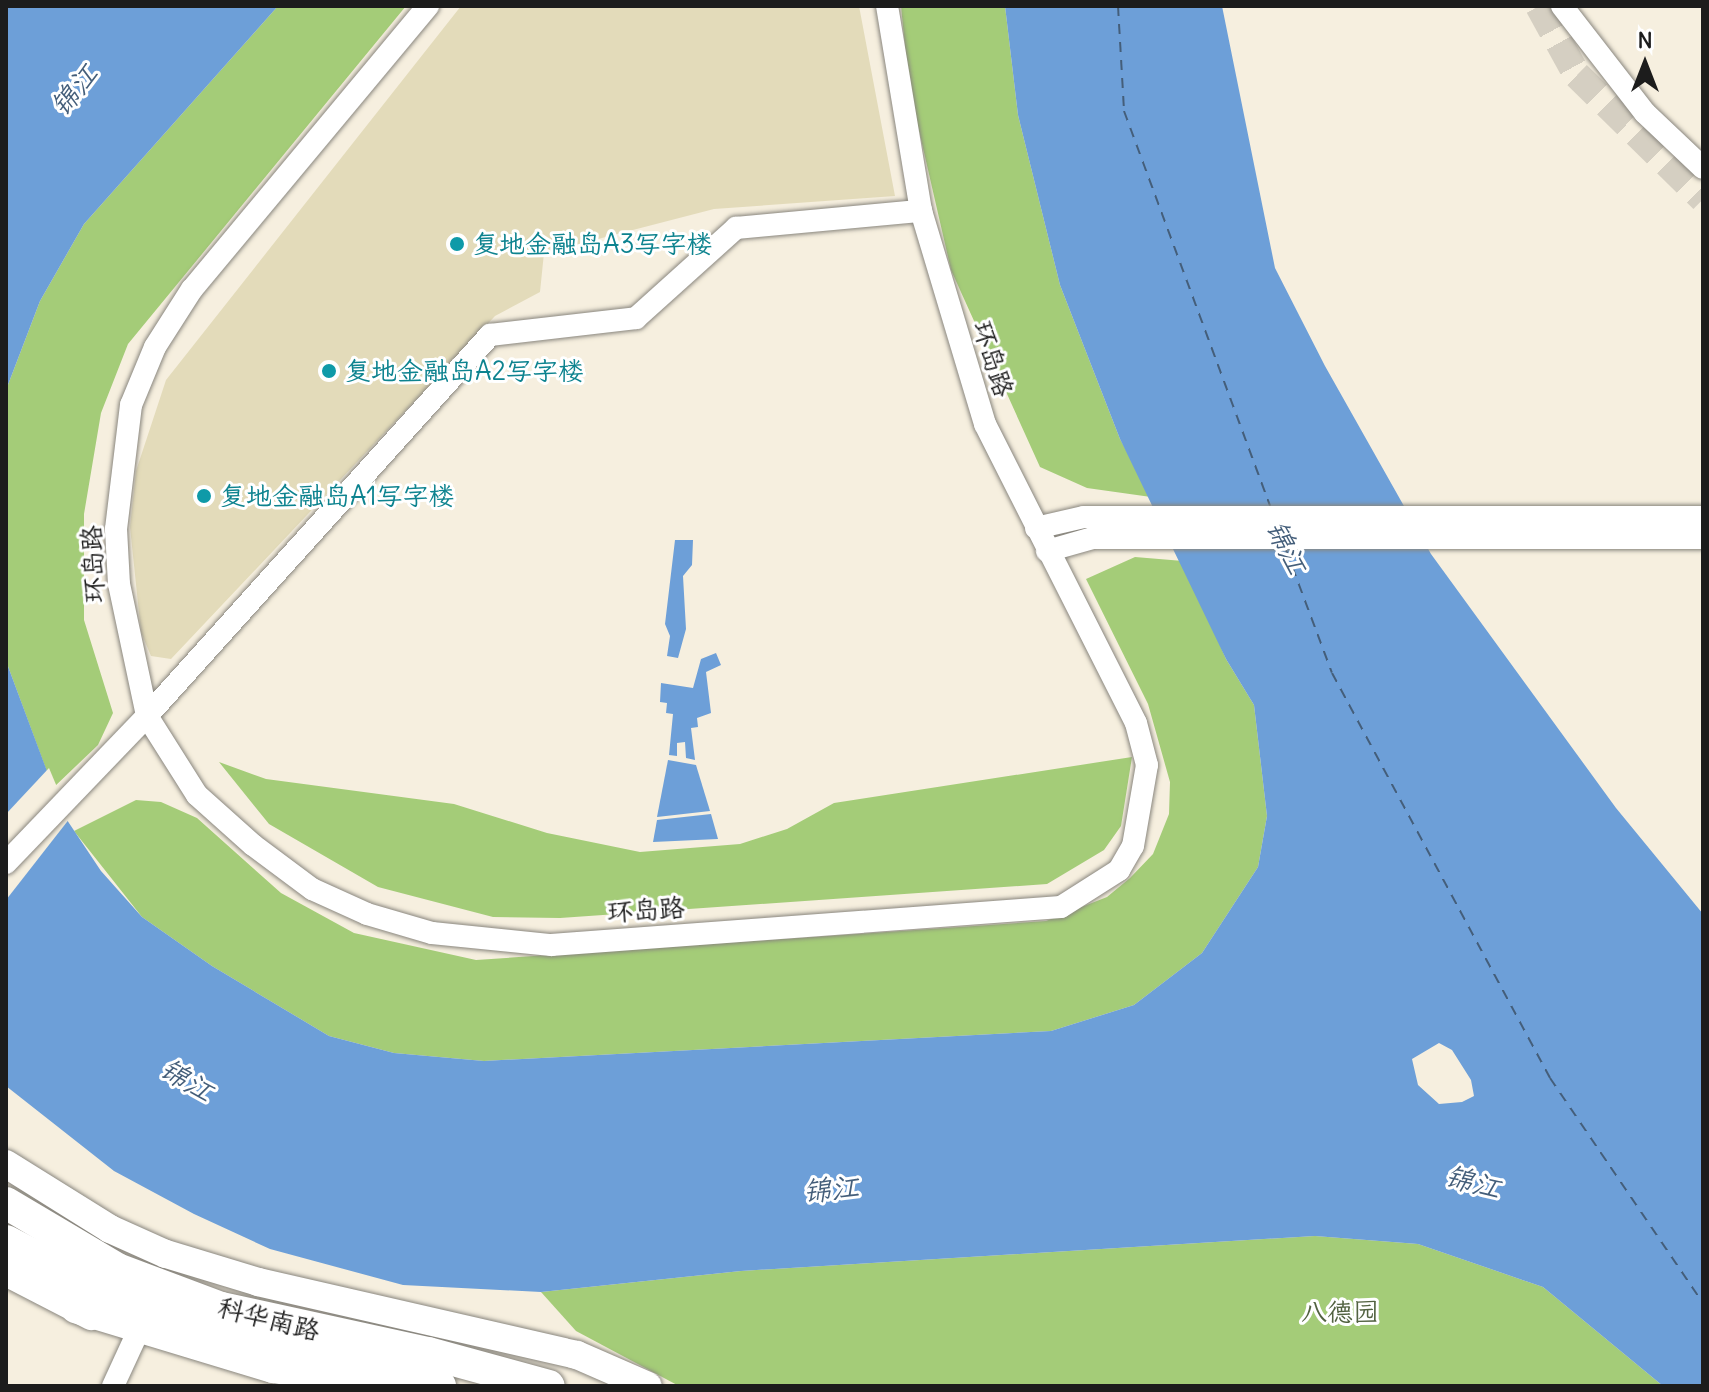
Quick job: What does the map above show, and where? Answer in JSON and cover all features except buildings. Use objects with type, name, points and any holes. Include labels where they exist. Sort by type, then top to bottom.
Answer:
[{"type":"highway","name":"科华南路","points":[[6,1203],[117,1269],[221,1308],[535,1380]]},
{"type":"highway","name":"科华南路","points":[[6,1241],[83,1281],[193,1327],[440,1386]]},
{"type":"main road","points":[[6,1164],[110,1229],[223,1282],[535,1380]]},
{"type":"main road","points":[[166,1254],[258,1282],[577,1355],[648,1386]]},
{"type":"main road","points":[[6,1272],[75,1309],[136,1336],[295,1386]]},
{"type":"main road","points":[[75,1309],[273,1369],[379,1386]]},
{"type":"street","name":"环岛路","points":[[428,6],[192,289],[155,347],[131,405],[116,529],[129,649],[147,716],[197,795],[253,845],[312,889],[367,914],[432,933],[551,945],[1061,907],[1119,870],[1141,819],[1147,765],[1136,723],[985,424],[921,211],[887,6]]},
{"type":"street","points":[[1562,6],[1645,113],[1703,168]]},
{"type":"street","points":[[6,863],[147,716],[490,335],[636,318],[736,228],[921,211]]},
{"type":"street","points":[[1036,528],[1084,517],[1703,517]]},
{"type":"street","points":[[1047,551],[1093,538],[1703,538]]},
{"type":"street","points":[[113,1386],[136,1336]]},
{"type":"shaded area","points":[[461,6],[859,6],[895,196],[714,209],[544,253],[540,292],[495,316],[171,659],[151,656],[141,632],[130,527],[136,471],[166,380]]},
{"type":"green space","points":[[278,6],[406,6],[128,344],[101,413],[84,514],[84,620],[113,713],[98,745],[53,788],[6,661],[6,390],[40,301],[84,224]]},
{"type":"green space","points":[[901,6],[1005,6],[1018,115],[1060,285],[1120,439],[1151,497],[1087,488],[1040,467],[951,270],[909,87]]},
{"type":"green space","points":[[1135,557],[1183,561],[1226,659],[1254,705],[1267,816],[1258,867],[1202,953],[1134,1005],[1051,1031],[484,1061],[394,1053],[329,1036],[212,966],[142,917],[74,831],[136,800],[161,802],[197,818],[281,893],[354,933],[476,960],[1046,921],[1107,897],[1130,878],[1153,854],[1169,814],[1170,782],[1148,704],[1086,579]]},
{"type":"green space","points":[[1132,757],[1121,826],[1104,850],[1047,884],[560,918],[493,917],[378,887],[269,824],[219,762],[266,779],[454,804],[547,833],[640,852],[740,844],[787,829],[834,803]]},
{"type":"green space","name":"八德园","points":[[1315,1236],[1418,1244],[1543,1287],[1663,1386],[679,1386],[576,1331],[541,1292],[741,1271]]},
{"type":"water","name":"锦江","points":[[6,6],[278,6],[84,224],[40,301],[6,390]]},
{"type":"water","name":"锦江","points":[[1005,6],[1222,6],[1275,268],[1325,366],[1431,554],[1616,808],[1703,914],[1703,1386],[1663,1386],[1543,1287],[1418,1244],[1315,1236],[741,1271],[541,1292],[403,1285],[270,1249],[194,1214],[114,1171],[6,1086],[6,661],[63,814],[101,871],[142,917],[212,966],[329,1036],[394,1053],[484,1061],[1051,1031],[1134,1005],[1202,953],[1258,867],[1267,816],[1254,705],[1226,659],[1120,439],[1060,285],[1018,115]],"holes":[[[1439,1043],[1452,1050],[1471,1080],[1474,1096],[1462,1102],[1439,1104],[1418,1085],[1412,1059]]]},
{"type":"water","points":[[675,540],[693,540],[692,565],[683,576],[686,629],[678,658],[667,656],[670,636],[665,624]]},
{"type":"water","points":[[716,653],[721,665],[706,672],[711,713],[697,718],[698,727],[691,728],[695,760],[686,758],[685,742],[677,743],[677,756],[669,755],[673,714],[666,713],[667,703],[660,702],[661,683],[693,688],[701,659]]},
{"type":"water","points":[[668,760],[696,765],[710,811],[657,817]]},
{"type":"water","points":[[711,814],[718,839],[653,842],[657,820]]},
{"type":"pier","points":[[49,768],[70,818],[6,900],[6,814]]},
{"type":"ferry route","points":[[1118,6],[1124,111],[1270,506]]},
{"type":"ferry route","points":[[1286,550],[1332,673],[1550,1078],[1703,1303]]},
{"type":"tunnel","points":[[1539,6],[1577,75],[1703,199]]},
{"type":"place","name":"复地金融岛A3写字楼","points":[[457,244]]},
{"type":"place","name":"复地金融岛A2写字楼","points":[[329,371]]},
{"type":"place","name":"复地金融岛A1写字楼","points":[[204,496]]}]
